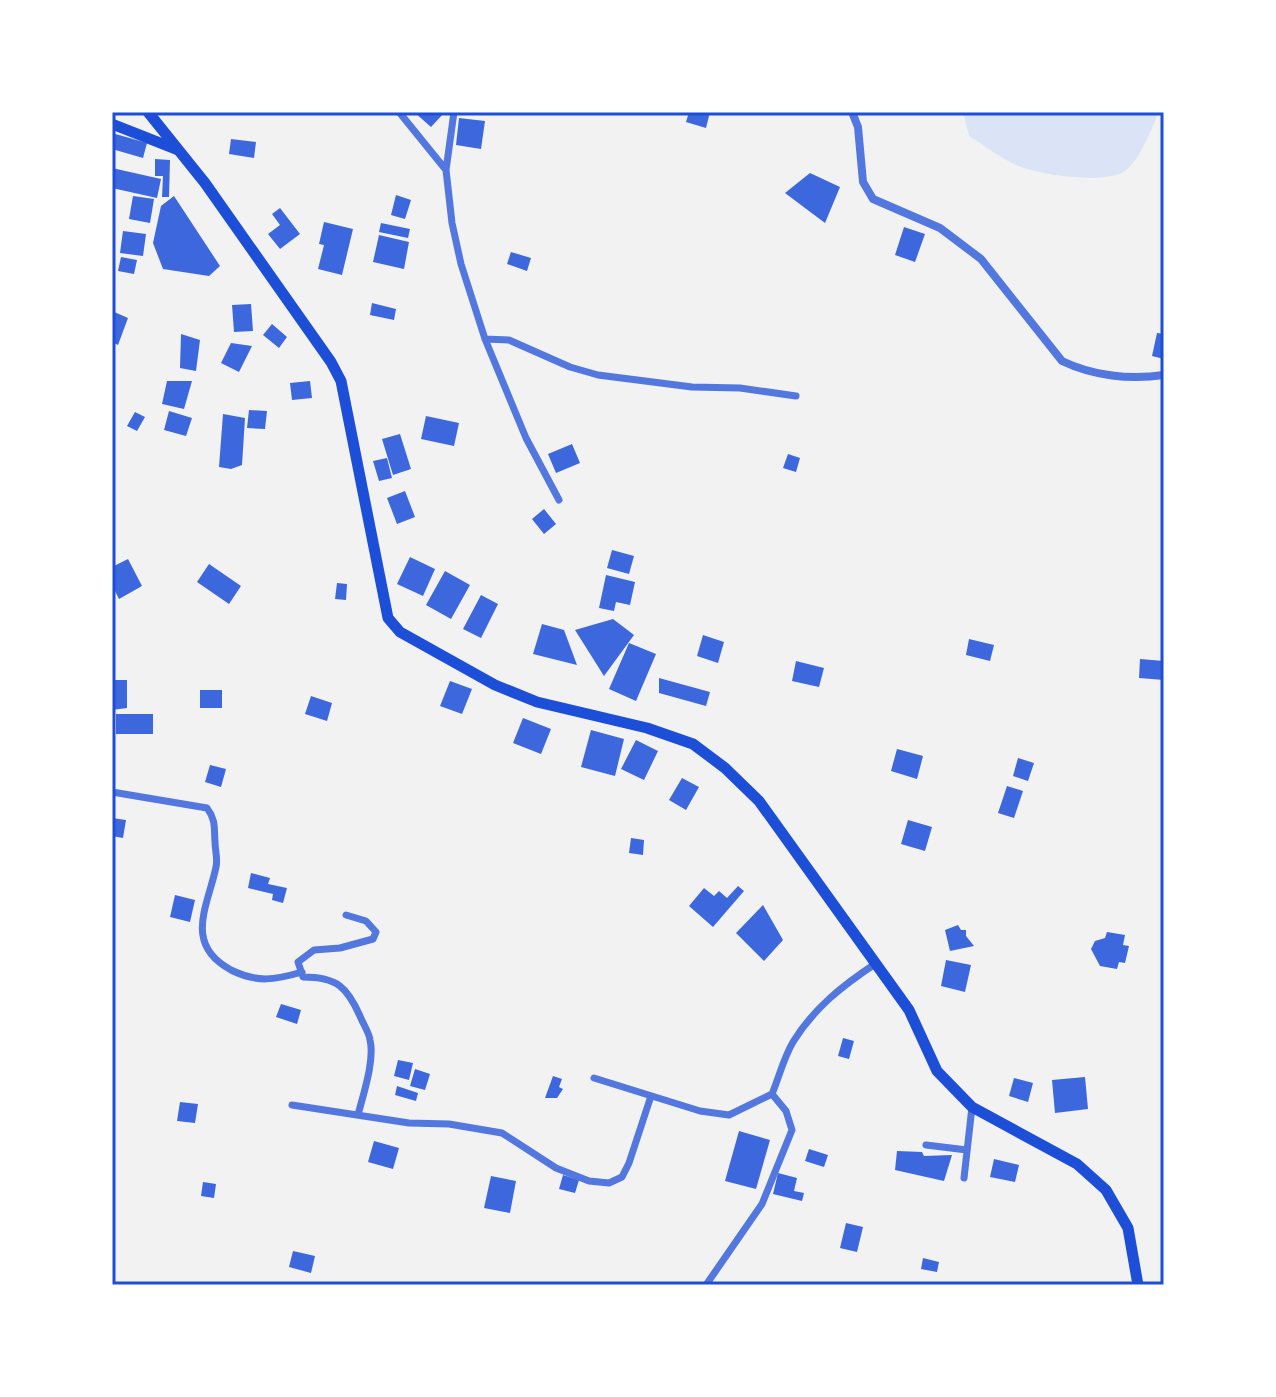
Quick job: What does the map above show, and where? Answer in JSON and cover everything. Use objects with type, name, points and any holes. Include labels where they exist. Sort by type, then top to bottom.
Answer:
[{"type":"main road","points":[[148,112],[205,183],[331,362],[341,381],[388,618],[400,632],[495,685],[537,702],[647,728],[693,744],[725,768],[759,801],[909,1010],[937,1071],[972,1107],[1077,1164],[1106,1190],[1128,1228],[1138,1285]]},
{"type":"main road","points":[[112,124],[178,150]]},
{"type":"street","points":[[399,112],[446,170]]},
{"type":"street","points":[[454,112],[446,170],[452,223],[461,264],[485,339],[526,438],[559,500]]},
{"type":"street","points":[[852,112],[858,127],[863,182],[873,199],[940,228],[981,259],[1062,361],[1078,368],[1125,377],[1164,375]]},
{"type":"street","points":[[485,339],[509,340],[570,367],[598,375],[796,396]]},
{"type":"street","points":[[112,792],[207,808],[215,819],[217,864],[202,915],[203,937],[209,953],[246,978],[264,981],[302,972]]},
{"type":"street","points":[[346,915],[366,921],[376,932],[373,939],[340,948],[314,950],[298,962],[303,977],[320,977],[339,984],[351,995],[371,1041],[366,1086],[358,1115]]},
{"type":"street","points":[[594,1078],[700,1111],[729,1115],[772,1094],[792,1044],[813,1014],[838,989],[875,964]]},
{"type":"street","points":[[706,1285],[762,1204],[792,1130],[786,1111],[772,1094]]},
{"type":"street","points":[[292,1105],[502,1133],[556,1168],[589,1181],[609,1183],[622,1177],[629,1163],[651,1096]]},
{"type":"street","points":[[964,1178],[972,1107]]},
{"type":"street","points":[[926,1145],[967,1150]]},
{"type":"shaded area","points":[[960,112],[1159,112],[1131,166],[1116,175],[1088,178],[1040,172],[1010,162],[969,136]]},
{"type":"building","points":[[414,112],[443,112],[444,113],[431,127]]},
{"type":"building","points":[[689,112],[710,112],[706,128],[686,122]]},
{"type":"building","points":[[459,118],[485,121],[481,149],[456,145]]},
{"type":"building","points":[[112,133],[147,143],[143,158],[112,149]]},
{"type":"building","points":[[231,139],[256,142],[254,158],[229,154]]},
{"type":"building","points":[[155,159],[170,160],[169,197],[162,197],[163,176],[155,176]]},
{"type":"building","points":[[112,168],[161,179],[157,198],[112,188]]},
{"type":"building","points":[[810,173],[840,187],[825,223],[785,193]]},
{"type":"building","points":[[396,195],[411,200],[405,219],[391,215]]},
{"type":"building","points":[[133,196],[154,199],[150,223],[129,219]]},
{"type":"building","points":[[174,196],[220,266],[209,276],[163,269],[153,243],[161,206]]},
{"type":"building","points":[[280,208],[300,234],[280,249],[268,234],[280,225],[272,214]]},
{"type":"building","points":[[324,222],[353,229],[342,275],[318,269],[324,245],[319,244]]},
{"type":"building","points":[[381,223],[410,229],[408,238],[379,232]]},
{"type":"building","points":[[904,227],[925,234],[915,262],[895,255]]},
{"type":"building","points":[[123,231],[146,234],[143,256],[120,253]]},
{"type":"building","points":[[379,235],[409,242],[404,269],[373,262]]},
{"type":"building","points":[[511,252],[531,258],[527,271],[507,264]]},
{"type":"building","points":[[121,257],[137,260],[134,274],[118,271]]},
{"type":"building","points":[[372,303],[396,309],[394,320],[370,315]]},
{"type":"building","points":[[251,304],[253,331],[234,332],[232,305]]},
{"type":"building","points":[[112,311],[128,318],[118,345],[112,342]]},
{"type":"building","points":[[272,324],[287,337],[279,348],[263,335]]},
{"type":"building","points":[[1157,333],[1164,334],[1164,359],[1152,356]]},
{"type":"building","points":[[181,334],[200,340],[196,371],[180,368]]},
{"type":"building","points":[[231,343],[252,346],[239,372],[221,363]]},
{"type":"building","points":[[167,381],[192,381],[184,409],[162,404]]},
{"type":"building","points":[[310,381],[312,398],[292,400],[290,383]]},
{"type":"building","points":[[249,410],[267,411],[265,429],[247,428]]},
{"type":"building","points":[[169,411],[192,418],[186,436],[164,430]]},
{"type":"building","points":[[135,412],[145,417],[137,431],[127,426]]},
{"type":"building","points":[[223,414],[245,418],[242,465],[231,469],[219,467]]},
{"type":"building","points":[[426,416],[459,423],[454,446],[421,439]]},
{"type":"building","points":[[400,434],[411,469],[393,475],[382,439]]},
{"type":"building","points":[[572,444],[580,463],[556,473],[548,454]]},
{"type":"building","points":[[788,454],[800,458],[796,472],[783,468]]},
{"type":"building","points":[[387,458],[392,478],[379,481],[373,461]]},
{"type":"building","points":[[405,491],[415,517],[397,524],[387,498]]},
{"type":"building","points":[[544,509],[556,524],[544,534],[532,519]]},
{"type":"building","points":[[612,550],[634,556],[629,574],[607,568]]},
{"type":"building","points":[[410,557],[435,569],[423,596],[397,584]]},
{"type":"building","points":[[128,559],[142,586],[119,599],[112,585],[112,567]]},
{"type":"building","points":[[209,564],[241,586],[229,604],[197,582]]},
{"type":"building","points":[[445,571],[470,585],[451,619],[426,605]]},
{"type":"building","points":[[606,575],[635,582],[630,605],[616,602],[614,611],[599,608]]},
{"type":"building","points":[[337,583],[347,584],[346,600],[335,599]]},
{"type":"building","points":[[481,595],[498,604],[481,638],[463,629]]},
{"type":"building","points":[[613,619],[634,635],[604,676],[575,630]]},
{"type":"building","points":[[542,624],[564,630],[577,665],[533,654]]},
{"type":"building","points":[[703,635],[724,642],[718,663],[697,656]]},
{"type":"building","points":[[969,639],[994,645],[990,661],[966,655]]},
{"type":"building","points":[[629,643],[656,654],[636,701],[609,689]]},
{"type":"building","points":[[1140,659],[1164,661],[1164,680],[1139,678]]},
{"type":"building","points":[[796,661],[824,668],[819,687],[792,681]]},
{"type":"building","points":[[659,678],[710,692],[706,706],[659,693]]},
{"type":"building","points":[[112,680],[127,680],[127,708],[112,710]]},
{"type":"building","points":[[450,681],[472,689],[462,714],[440,706]]},
{"type":"building","points":[[200,690],[222,690],[222,708],[200,708]]},
{"type":"building","points":[[311,696],[332,703],[327,721],[305,714]]},
{"type":"building","points":[[116,714],[153,714],[153,734],[116,734]]},
{"type":"building","points":[[523,718],[551,729],[541,754],[513,743]]},
{"type":"building","points":[[591,730],[624,739],[615,776],[581,767]]},
{"type":"building","points":[[636,740],[658,751],[644,780],[621,769]]},
{"type":"building","points":[[897,749],[923,756],[917,779],[891,771]]},
{"type":"building","points":[[1018,758],[1034,763],[1028,781],[1013,776]]},
{"type":"building","points":[[210,765],[226,769],[221,787],[205,782]]},
{"type":"building","points":[[682,778],[699,787],[686,810],[669,800]]},
{"type":"building","points":[[1007,786],[1023,791],[1014,818],[998,813]]},
{"type":"building","points":[[112,818],[126,820],[123,838],[112,836]]},
{"type":"building","points":[[908,820],[932,827],[925,851],[901,844]]},
{"type":"building","points":[[631,838],[644,840],[643,855],[629,853]]},
{"type":"building","points":[[251,873],[270,878],[268,884],[287,888],[283,903],[272,900],[273,894],[248,888]]},
{"type":"building","points":[[738,886],[744,891],[713,927],[689,906],[704,888],[714,896],[719,891],[727,898]]},
{"type":"building","points":[[175,895],[195,900],[190,922],[170,917]]},
{"type":"building","points":[[763,905],[783,940],[764,961],[736,933]]},
{"type":"building","points":[[958,925],[961,930],[966,930],[966,936],[974,946],[950,951],[945,930]]},
{"type":"building","points":[[1107,932],[1125,935],[1123,945],[1129,946],[1125,963],[1119,962],[1117,969],[1100,966],[1091,949],[1095,941],[1105,938]]},
{"type":"building","points":[[946,960],[971,965],[965,992],[941,986]]},
{"type":"building","points":[[281,1004],[301,1010],[297,1024],[276,1017]]},
{"type":"building","points":[[843,1038],[854,1041],[849,1059],[838,1056]]},
{"type":"building","points":[[398,1060],[413,1063],[409,1080],[394,1076]]},
{"type":"building","points":[[415,1069],[430,1074],[425,1090],[410,1086]]},
{"type":"building","points":[[553,1076],[562,1079],[559,1087],[563,1089],[557,1098],[545,1098]]},
{"type":"building","points":[[1085,1077],[1088,1109],[1055,1113],[1052,1080]]},
{"type":"building","points":[[1014,1078],[1033,1083],[1028,1102],[1009,1096]]},
{"type":"building","points":[[397,1086],[418,1093],[416,1101],[395,1095]]},
{"type":"building","points":[[180,1102],[198,1104],[195,1123],[177,1121]]},
{"type":"building","points":[[739,1131],[770,1140],[756,1189],[725,1181]]},
{"type":"building","points":[[374,1141],[399,1148],[393,1169],[368,1162]]},
{"type":"building","points":[[809,1149],[828,1155],[824,1167],[805,1161]]},
{"type":"building","points":[[897,1151],[922,1152],[924,1156],[952,1155],[944,1181],[895,1170]]},
{"type":"building","points":[[994,1159],[1019,1165],[1015,1182],[990,1177]]},
{"type":"building","points":[[778,1173],[797,1178],[794,1191],[804,1193],[802,1201],[773,1194]]},
{"type":"building","points":[[563,1175],[579,1180],[575,1193],[559,1189]]},
{"type":"building","points":[[491,1176],[516,1181],[510,1213],[484,1208]]},
{"type":"building","points":[[203,1182],[216,1184],[214,1198],[201,1196]]},
{"type":"building","points":[[846,1223],[863,1227],[857,1252],[840,1248]]},
{"type":"building","points":[[293,1251],[315,1256],[311,1273],[289,1267]]},
{"type":"building","points":[[923,1258],[939,1262],[937,1272],[921,1269]]}]
